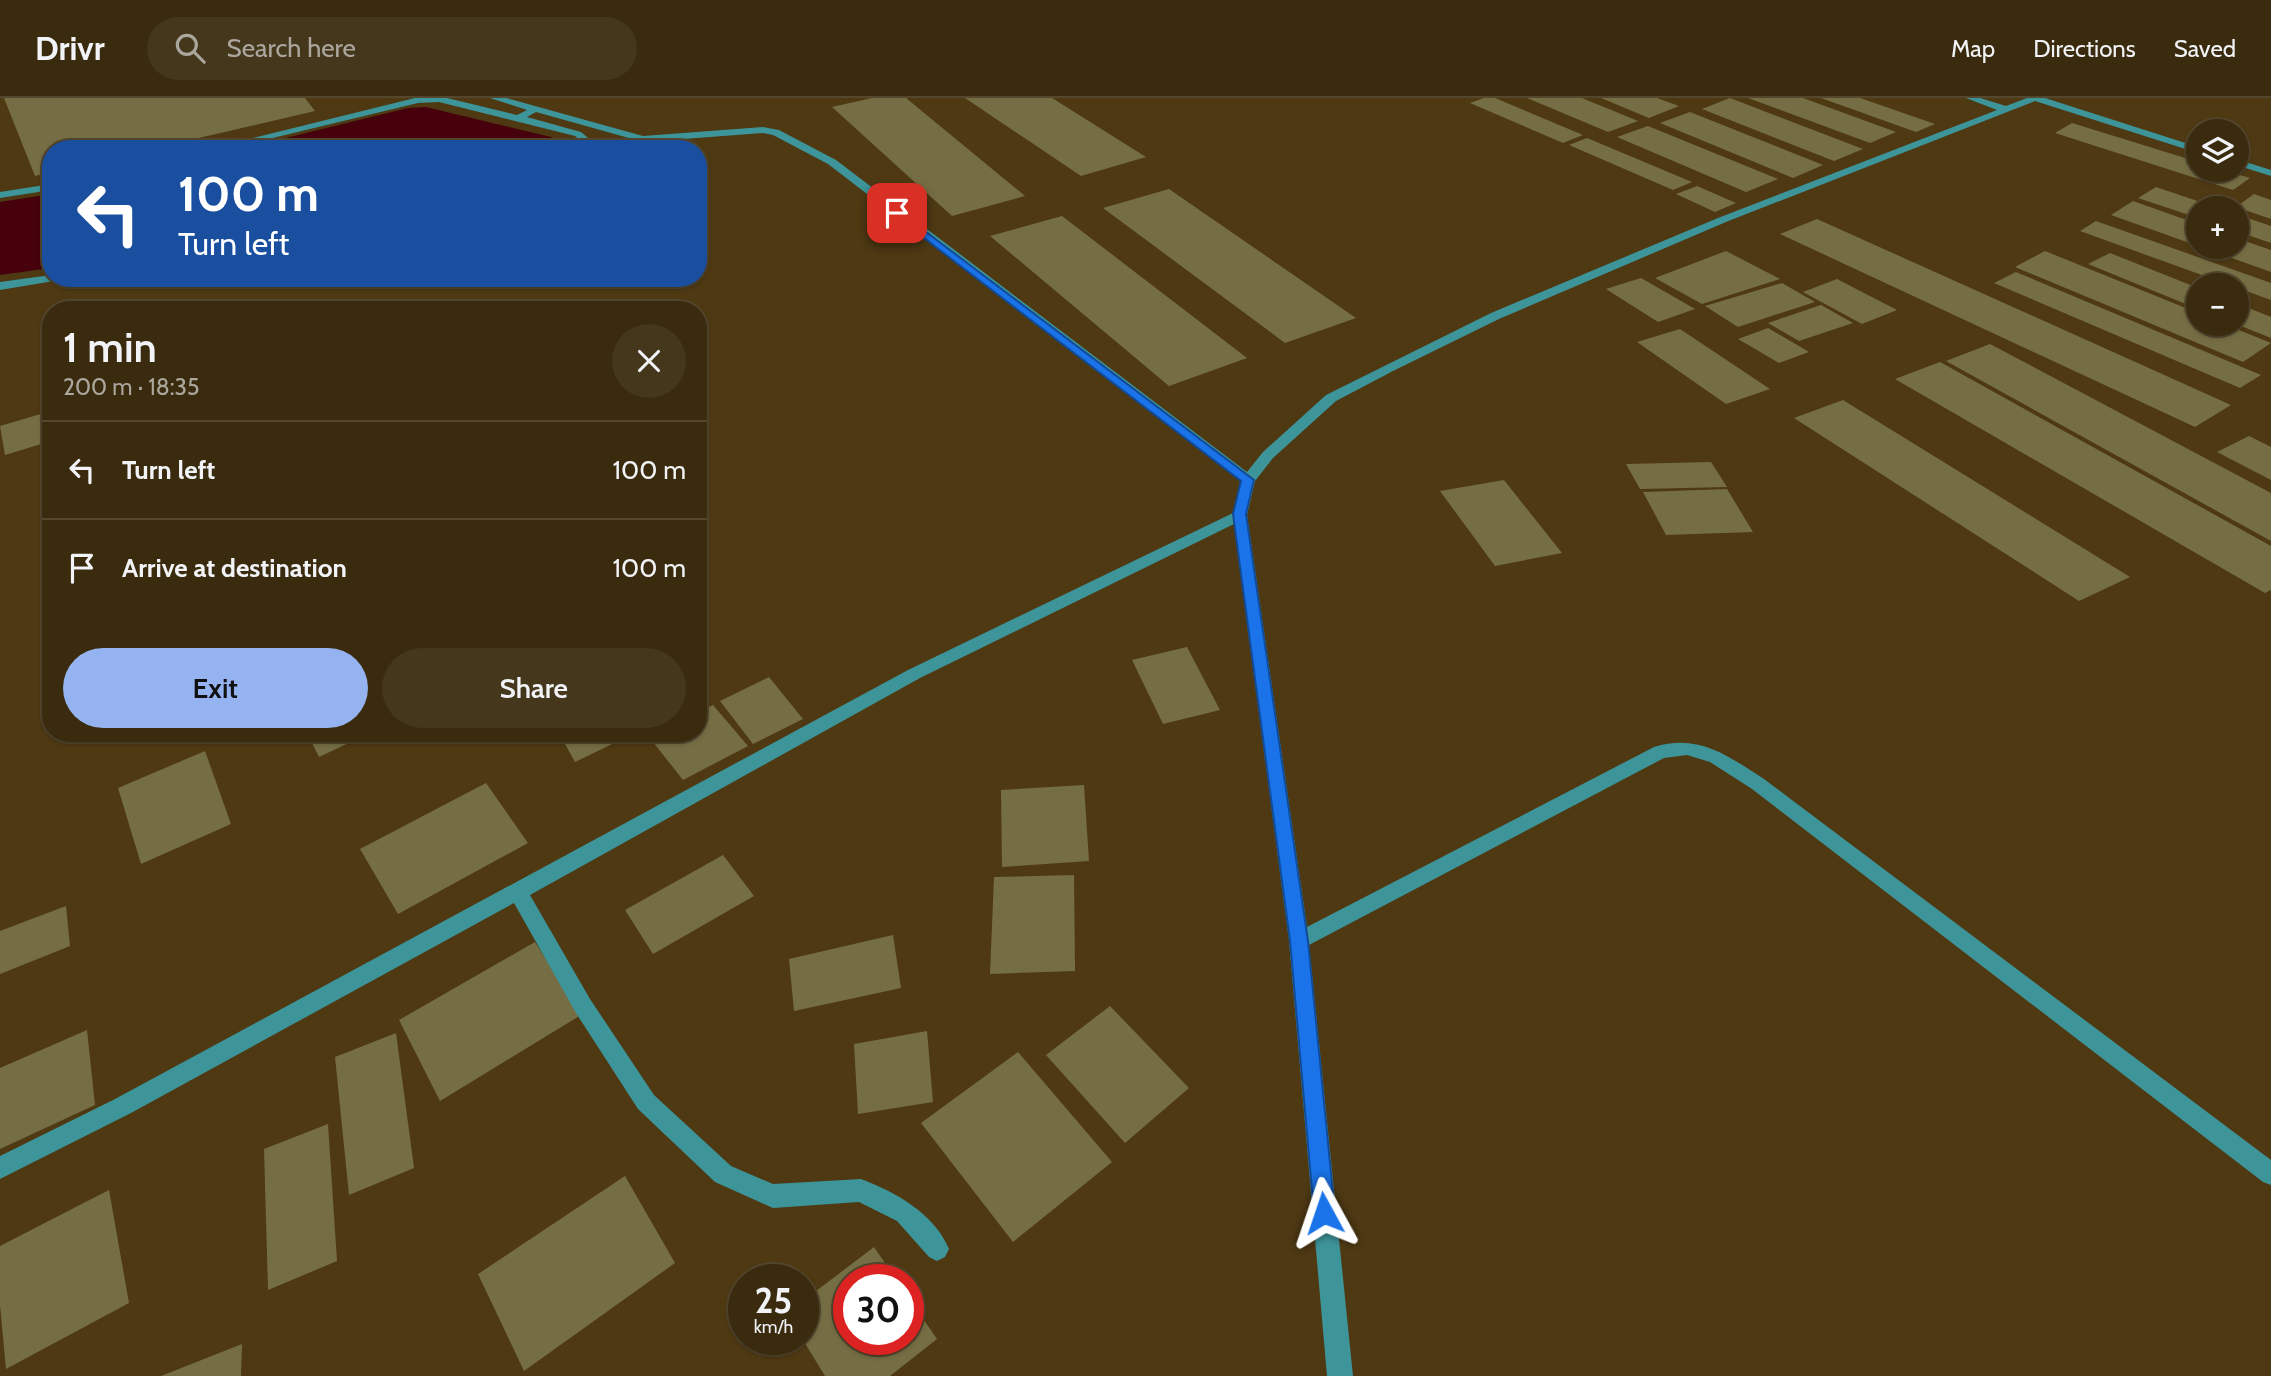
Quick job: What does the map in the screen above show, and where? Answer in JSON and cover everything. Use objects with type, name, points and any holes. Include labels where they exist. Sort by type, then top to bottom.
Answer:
[{"type":"street","points":[[495,98],[643,139],[763,130],[786,137],[832,163],[1248,480]]},
{"type":"street","points":[[1971,98],[2008,110]]},
{"type":"street","points":[[1340,1376],[1299,941],[1240,514],[1248,480],[1268,455],[1331,398],[1495,316],[1722,220],[2035,98],[2186,146]]},
{"type":"street","points":[[251,140],[418,100],[439,99],[578,134],[585,140]]},
{"type":"street","points":[[518,118],[535,109]]},
{"type":"street","points":[[2249,166],[2271,173]]},
{"type":"street","points":[[0,195],[42,188]]},
{"type":"street","points":[[0,286],[42,280]]},
{"type":"street","points":[[0,1168],[123,1107],[914,674],[1240,514]]},
{"type":"street","points":[[1299,941],[1660,752],[1687,748],[1716,757],[1758,784],[2271,1174]]},
{"type":"street","points":[[518,892],[583,1006],[646,1102],[723,1174],[773,1196],[861,1190],[905,1213],[937,1249]]},
{"type":"shaded area","points":[[426,107],[556,140],[278,140],[408,108]]},
{"type":"shaded area","points":[[42,195],[42,269],[0,275],[0,202]]},
{"type":"building","points":[[4,98],[305,98],[315,111],[190,140],[42,140],[42,174],[35,176]]},
{"type":"building","points":[[872,98],[906,98],[1025,196],[952,216],[832,107]]},
{"type":"building","points":[[965,98],[1052,98],[1146,157],[1081,176]]},
{"type":"building","points":[[1484,98],[1495,98],[1583,135],[1563,143],[1470,103]]},
{"type":"building","points":[[1527,98],[1582,98],[1638,121],[1608,132]]},
{"type":"building","points":[[1601,98],[1657,98],[1679,106],[1649,118]]},
{"type":"building","points":[[1730,98],[1863,149],[1834,161],[1702,109]]},
{"type":"building","points":[[1748,98],[1803,98],[1896,132],[1870,143]]},
{"type":"building","points":[[1821,98],[1860,98],[1935,124],[1916,132]]},
{"type":"building","points":[[1690,112],[1823,165],[1793,178],[1660,123]]},
{"type":"building","points":[[2072,123],[2186,158],[2186,175],[2055,133]]},
{"type":"building","points":[[1648,126],[1778,179],[1746,192],[1617,137]]},
{"type":"building","points":[[1587,138],[1692,182],[1673,190],[1569,145]]},
{"type":"building","points":[[2208,182],[2244,182],[2233,190]]},
{"type":"building","points":[[1697,186],[1736,203],[1715,212],[1676,194]]},
{"type":"building","points":[[2156,187],[2186,197],[2186,214],[2138,198]]},
{"type":"building","points":[[1169,189],[1356,318],[1285,343],[1103,208]]},
{"type":"building","points":[[2254,194],[2271,200],[2271,219],[2249,211],[2249,198]]},
{"type":"building","points":[[2133,201],[2186,220],[2186,242],[2111,215]]},
{"type":"building","points":[[1062,216],[1247,358],[1169,386],[990,236]]},
{"type":"building","points":[[2249,218],[2271,226],[2271,243],[2249,235]]},
{"type":"building","points":[[1817,219],[2231,405],[2195,427],[1780,234]]},
{"type":"building","points":[[2096,221],[2186,253],[2186,259],[2203,259],[2243,273],[2196,273],[2080,231]]},
{"type":"building","points":[[2249,242],[2271,250],[2271,272],[2235,259],[2249,259]]},
{"type":"building","points":[[1726,251],[1780,279],[1702,304],[1655,278]]},
{"type":"building","points":[[2045,251],[2186,308],[2186,336],[2249,334],[2271,343],[2243,362],[2015,267]]},
{"type":"building","points":[[2110,253],[2186,283],[2186,304],[2088,264]]},
{"type":"building","points":[[2016,272],[2261,375],[2240,388],[1994,283]]},
{"type":"building","points":[[2249,275],[2271,283],[2271,300],[2249,292]]},
{"type":"building","points":[[1641,278],[1695,309],[1658,322],[1606,289]]},
{"type":"building","points":[[1837,279],[1897,310],[1862,324],[1803,292]]},
{"type":"building","points":[[1782,283],[1815,302],[1738,327],[1705,306]]},
{"type":"building","points":[[1821,305],[1853,323],[1799,341],[1768,323]]},
{"type":"building","points":[[2249,308],[2271,317],[2271,338],[2249,329]]},
{"type":"building","points":[[1768,328],[1809,352],[1779,363],[1738,339]]},
{"type":"building","points":[[1680,329],[1770,389],[1726,404],[1637,342]]},
{"type":"building","points":[[1990,344],[2271,493],[2271,541],[1946,361]]},
{"type":"building","points":[[1940,362],[2271,546],[2271,590],[2265,593],[1895,379]]},
{"type":"building","points":[[1843,400],[2130,577],[2079,601],[1794,418]]},
{"type":"building","points":[[42,414],[42,444],[5,455],[0,426]]},
{"type":"building","points":[[2249,436],[2271,447],[2271,480],[2217,452]]},
{"type":"building","points":[[1711,462],[1727,487],[1640,489],[1626,464]]},
{"type":"building","points":[[1504,480],[1562,553],[1495,566],[1440,491]]},
{"type":"building","points":[[1727,489],[1753,532],[1666,535],[1643,492]]},
{"type":"building","points":[[1187,647],[1220,710],[1163,724],[1132,660]]},
{"type":"building","points":[[769,677],[803,719],[753,744],[720,701]]},
{"type":"building","points":[[713,705],[748,746],[683,780],[653,742],[707,742],[707,708]]},
{"type":"building","points":[[312,742],[351,742],[319,757]]},
{"type":"building","points":[[564,742],[616,742],[575,762]]},
{"type":"building","points":[[205,751],[231,824],[141,864],[118,788]]},
{"type":"building","points":[[486,783],[528,843],[398,914],[360,849]]},
{"type":"building","points":[[1084,785],[1089,861],[1002,867],[1001,790]]},
{"type":"building","points":[[723,855],[754,896],[653,954],[625,910]]},
{"type":"building","points":[[1074,875],[1075,971],[990,974],[994,877]]},
{"type":"building","points":[[66,906],[70,946],[0,974],[0,931]]},
{"type":"building","points":[[893,935],[901,988],[794,1011],[789,959]]},
{"type":"building","points":[[535,942],[581,1015],[440,1101],[399,1020]]},
{"type":"building","points":[[1110,1006],[1189,1088],[1125,1143],[1046,1055]]},
{"type":"building","points":[[87,1030],[95,1105],[0,1149],[0,1068]]},
{"type":"building","points":[[927,1031],[933,1102],[858,1114],[854,1044]]},
{"type":"building","points":[[396,1033],[414,1168],[349,1195],[335,1057]]},
{"type":"building","points":[[1018,1052],[1112,1162],[1013,1242],[921,1123]]},
{"type":"building","points":[[328,1124],[337,1261],[268,1290],[264,1149]]},
{"type":"building","points":[[625,1176],[675,1263],[524,1371],[478,1274]]},
{"type":"building","points":[[109,1190],[129,1303],[6,1369],[0,1305],[0,1246]]},
{"type":"building","points":[[874,1247],[886,1264],[852,1264]]},
{"type":"building","points":[[833,1278],[833,1355],[917,1355],[890,1376],[825,1376],[812,1355],[819,1355],[819,1289]]},
{"type":"building","points":[[924,1320],[937,1339],[924,1349]]},
{"type":"building","points":[[242,1344],[241,1376],[161,1376]]},
{"type":"route","points":[[897,213],[1248,480],[1240,514],[1299,941],[1324,1213]]}]
